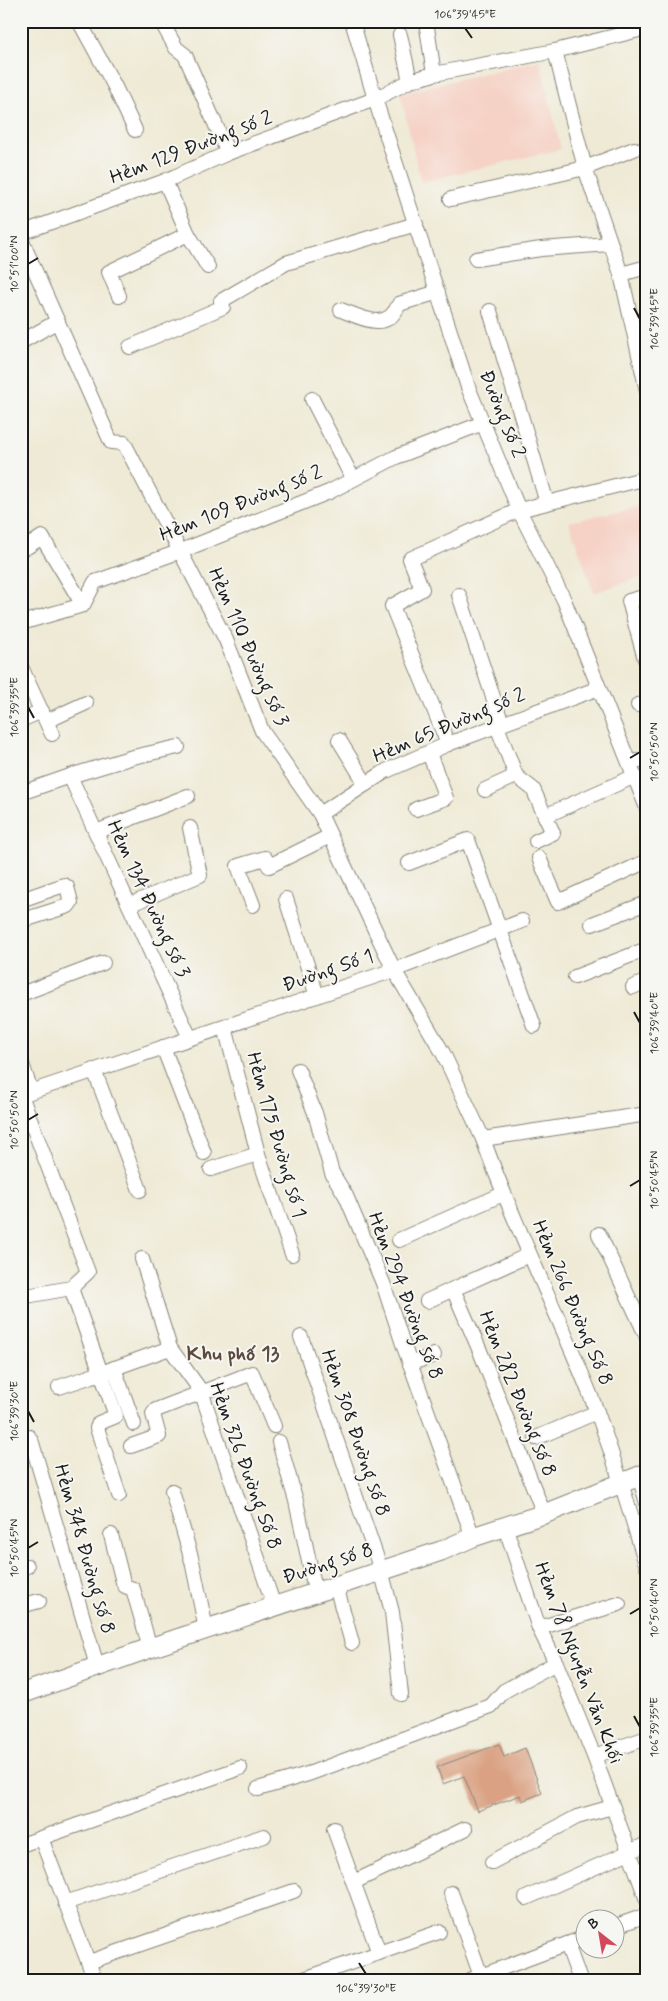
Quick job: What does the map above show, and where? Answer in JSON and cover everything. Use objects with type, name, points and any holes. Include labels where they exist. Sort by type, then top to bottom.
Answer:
[{"type":"street","points":[[79,21],[114,85],[134,130]]},
{"type":"street","points":[[161,21],[176,48],[185,55],[228,153]]},
{"type":"street","name":"Đường số 2","points":[[352,21],[375,99],[468,387],[519,510],[564,600],[647,808]]},
{"type":"street","points":[[426,21],[434,74]]},
{"type":"street","name":"Hẻm 129 Đường số 2","points":[[21,233],[165,181],[228,153],[375,99],[410,81],[434,74],[555,50],[647,28]]},
{"type":"street","points":[[400,35],[410,81]]},
{"type":"street","points":[[555,50],[585,168],[621,274],[647,391]]},
{"type":"street","points":[[451,199],[585,168],[634,149]]},
{"type":"street","points":[[165,181],[188,234],[208,268]]},
{"type":"street","points":[[130,347],[223,307],[221,301],[286,263],[416,224]]},
{"type":"street","points":[[119,296],[109,272],[188,234]]},
{"type":"street","points":[[21,239],[58,321],[21,342]]},
{"type":"street","points":[[476,259],[541,249],[610,244]]},
{"type":"street","points":[[621,274],[647,267]]},
{"type":"street","points":[[341,310],[371,321],[382,321],[396,312],[399,304],[438,292]]},
{"type":"street","points":[[490,311],[547,503]]},
{"type":"street","name":"Hẻm 110 Đường số 3","points":[[58,321],[111,442],[124,443],[226,640],[262,732],[320,814],[394,970]]},
{"type":"street","points":[[312,400],[353,479]]},
{"type":"street","name":"Hẻm 109 Đường số 2","points":[[83,605],[95,582],[329,492],[396,457],[483,423]]},
{"type":"street","points":[[448,744],[392,606],[422,589],[410,560],[519,510],[647,478]]},
{"type":"street","points":[[21,537],[27,547],[42,538],[83,605],[21,623]]},
{"type":"street","points":[[459,595],[516,776],[533,789],[553,834],[536,842]]},
{"type":"street","points":[[645,659],[629,601],[647,596]]},
{"type":"street","points":[[21,667],[47,722]]},
{"type":"street","name":"Hẻm 65 Đường số 2","points":[[320,814],[386,771],[448,744],[599,688]]},
{"type":"street","points":[[21,720],[47,722],[86,703]]},
{"type":"street","points":[[339,740],[366,784]]},
{"type":"street","points":[[21,793],[133,757],[178,747]]},
{"type":"street","points":[[416,809],[446,798],[429,753]]},
{"type":"street","points":[[630,762],[647,760]]},
{"type":"street","name":"Hẻm 134 Đường số 3","points":[[70,776],[190,1038]]},
{"type":"street","points":[[485,790],[516,776]]},
{"type":"street","points":[[545,816],[635,776]]},
{"type":"street","points":[[96,832],[188,796]]},
{"type":"street","points":[[129,905],[200,875],[190,828]]},
{"type":"street","points":[[253,905],[238,866],[265,858],[269,866],[330,836]]},
{"type":"street","points":[[409,863],[468,840],[534,1026]]},
{"type":"street","points":[[539,858],[558,902],[647,860]]},
{"type":"street","points":[[21,900],[64,885],[67,887],[71,902],[68,906],[27,919],[21,919]]},
{"type":"street","points":[[286,899],[318,996]]},
{"type":"street","points":[[592,924],[647,903]]},
{"type":"street","points":[[394,970],[522,921]]},
{"type":"street","points":[[575,977],[647,949]]},
{"type":"street","points":[[21,994],[103,963]]},
{"type":"street","name":"Đường Số 1","points":[[25,1094],[394,970],[443,1053],[483,1139]]},
{"type":"street","points":[[633,987],[647,981]]},
{"type":"street","name":"Hẻm 175 Đường số 1","points":[[225,1027],[258,1154],[292,1254]]},
{"type":"street","points":[[163,1047],[204,1153]]},
{"type":"street","points":[[21,1061],[25,1094],[88,1272],[71,1288],[21,1297]]},
{"type":"street","points":[[94,1070],[140,1190]]},
{"type":"street","name":"Hẻm 294 Đường số 8","points":[[298,1070],[315,1113],[332,1173],[346,1196],[383,1283],[410,1364],[474,1537]]},
{"type":"street","points":[[483,1139],[647,1114]]},
{"type":"street","name":"Hẻm 266 Đường Số 8","points":[[483,1139],[503,1194],[561,1323],[597,1412],[647,1567]]},
{"type":"street","points":[[211,1169],[258,1154]]},
{"type":"street","points":[[399,1240],[503,1194]]},
{"type":"street","points":[[599,1234],[647,1337]]},
{"type":"street","points":[[427,1301],[529,1255]]},
{"type":"street","name":"Hẻm 326 Đường Số 8","points":[[142,1259],[170,1348],[201,1392],[274,1606]]},
{"type":"street","points":[[71,1288],[107,1370],[134,1424]]},
{"type":"street","name":"Hẻm 282 Đường số 8","points":[[453,1289],[480,1351],[544,1514]]},
{"type":"street","name":"Hẻm 308 Đường số 8","points":[[301,1337],[381,1570],[392,1612],[402,1694]]},
{"type":"street","points":[[59,1387],[170,1348]]},
{"type":"street","points":[[410,1364],[434,1355]]},
{"type":"street","points":[[107,1370],[116,1416],[99,1424],[97,1428],[118,1495]]},
{"type":"street","points":[[131,1446],[159,1436],[153,1414],[156,1410],[252,1373],[274,1426]]},
{"type":"street","points":[[536,1438],[597,1412]]},
{"type":"street","name":"Hẻm 348 Đường số 8","points":[[27,1441],[97,1666]]},
{"type":"street","points":[[279,1442],[296,1501],[316,1594]]},
{"type":"street","points":[[643,1475],[647,1503]]},
{"type":"street","name":"Đường số 8","points":[[21,1694],[97,1666],[442,1551],[474,1537],[544,1514],[643,1475]]},
{"type":"street","points":[[172,1491],[192,1562],[206,1629]]},
{"type":"street","name":"Hẻm 78 Nguyễn Văn Khối","points":[[504,1526],[539,1628],[556,1663],[594,1756],[647,1900]]},
{"type":"street","points":[[111,1535],[123,1582],[125,1586],[133,1589],[150,1648]]},
{"type":"street","points":[[336,1586],[352,1643]]},
{"type":"street","points":[[21,1606],[39,1601]]},
{"type":"street","points":[[539,1628],[619,1604]]},
{"type":"street","points":[[258,1789],[312,1773],[491,1706],[504,1691],[556,1663]]},
{"type":"street","points":[[594,1756],[647,1738]]},
{"type":"street","points":[[21,1846],[240,1768]]},
{"type":"street","points":[[492,1862],[577,1816],[612,1807]]},
{"type":"street","points":[[334,1829],[379,1953]]},
{"type":"street","points":[[354,1882],[465,1829]]},
{"type":"street","points":[[65,1902],[264,1836]]},
{"type":"street","points":[[41,1838],[95,1980]]},
{"type":"street","points":[[526,1898],[647,1844]]},
{"type":"street","points":[[89,1962],[294,1892]]},
{"type":"street","points":[[450,1893],[475,1978],[576,1940]]},
{"type":"street","points":[[626,1922],[647,1915]]},
{"type":"street","points":[[301,1980],[439,1932]]},
{"type":"street","points":[[566,1944],[580,1980]]},
{"type":"shaded area","points":[[540,60],[561,149],[421,182],[400,93]]},
{"type":"shaded area","points":[[643,505],[647,518],[647,575],[594,593],[569,522]]},
{"type":"building","points":[[499,1744],[504,1757],[525,1748],[542,1793],[522,1801],[520,1795],[478,1811],[464,1776],[443,1784],[437,1767]]},
{"type":"district","name":"Khu phố 13","points":[[233,1354]]}]
